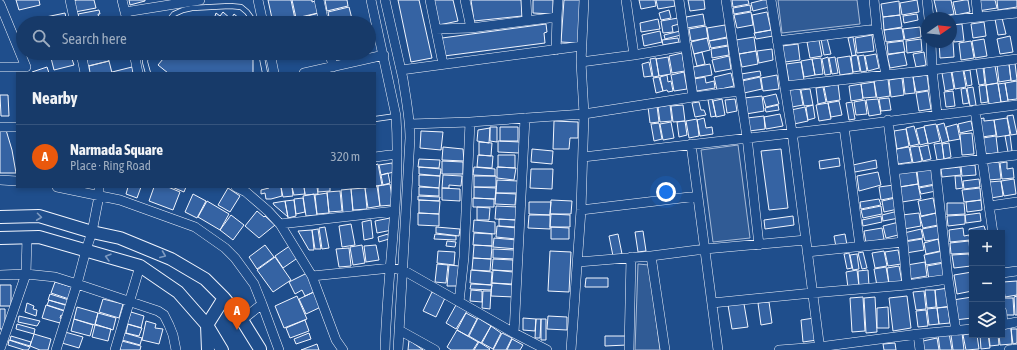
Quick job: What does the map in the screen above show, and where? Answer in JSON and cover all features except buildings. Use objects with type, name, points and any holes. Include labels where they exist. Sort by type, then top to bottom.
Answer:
[{"type":"main road","points":[[0,217],[39,216],[92,232],[120,238],[171,259],[204,280],[224,298],[242,320],[260,350]]},
{"type":"main road","points":[[0,238],[39,237],[140,266],[178,292],[206,325],[222,350]]},
{"type":"main road","points":[[208,350],[206,325],[224,298]]},
{"type":"street","points":[[70,0],[73,16]]},
{"type":"street","points":[[122,0],[126,16]]},
{"type":"street","points":[[125,12],[200,0]]},
{"type":"street","points":[[258,0],[261,16]]},
{"type":"street","points":[[318,0],[322,16]]},
{"type":"street","points":[[371,0],[375,16]]},
{"type":"street","points":[[385,0],[400,68],[410,124],[398,350]]},
{"type":"street","points":[[430,0],[443,64]]},
{"type":"street","points":[[465,0],[471,28]]},
{"type":"street","points":[[526,0],[526,20]]},
{"type":"street","points":[[556,50],[558,0]]},
{"type":"street","points":[[571,350],[578,262],[583,157],[584,114],[582,46],[584,0]]},
{"type":"street","points":[[626,0],[634,55]]},
{"type":"street","points":[[679,0],[693,97]]},
{"type":"street","points":[[726,0],[747,137],[759,245]]},
{"type":"street","points":[[770,0],[792,132],[820,348]]},
{"type":"street","points":[[874,0],[877,29],[886,75]]},
{"type":"street","points":[[927,0],[928,12]]},
{"type":"street","points":[[976,0],[978,17]]},
{"type":"street","points":[[0,4],[16,45]]},
{"type":"street","points":[[957,19],[1017,13]]},
{"type":"street","points":[[436,29],[471,28],[557,17]]},
{"type":"street","points":[[376,21],[396,116],[397,190],[385,350]]},
{"type":"street","points":[[777,41],[877,29]]},
{"type":"street","points":[[386,68],[443,64],[582,46]]},
{"type":"street","points":[[582,62],[686,46]]},
{"type":"street","points":[[931,48],[937,114]]},
{"type":"street","points":[[376,57],[384,55]]},
{"type":"street","points":[[785,86],[932,70],[1017,58]]},
{"type":"street","points":[[0,68],[26,70],[22,60]]},
{"type":"street","points":[[82,60],[85,72]]},
{"type":"street","points":[[135,60],[138,72]]},
{"type":"street","points":[[271,60],[274,72]]},
{"type":"street","points":[[332,60],[333,67]]},
{"type":"street","points":[[309,72],[363,60]]},
{"type":"street","points":[[410,124],[470,122],[584,114],[740,91]]},
{"type":"street","points":[[583,157],[1017,105]]},
{"type":"street","points":[[975,110],[993,230]]},
{"type":"street","points":[[514,333],[525,118]]},
{"type":"street","points":[[888,120],[907,285]]},
{"type":"street","points":[[459,302],[464,258],[470,122]]},
{"type":"street","points":[[844,126],[860,246]]},
{"type":"street","points":[[0,127],[16,127]]},
{"type":"street","points":[[691,144],[718,350]]},
{"type":"street","points":[[376,157],[397,154]]},
{"type":"street","points":[[894,170],[1017,155]]},
{"type":"street","points":[[935,165],[948,279],[956,331]]},
{"type":"street","points":[[0,180],[16,181]]},
{"type":"street","points":[[68,188],[99,191],[195,227],[225,248],[235,258],[254,284],[279,350]]},
{"type":"street","points":[[238,188],[246,192],[268,211],[280,224],[312,276],[336,340],[343,350]]},
{"type":"street","points":[[56,350],[92,232],[99,191]]},
{"type":"street","points":[[581,210],[698,196]]},
{"type":"street","points":[[989,206],[1017,202]]},
{"type":"street","points":[[280,224],[395,211]]},
{"type":"street","points":[[0,349],[2,336],[26,274],[27,237]]},
{"type":"street","points":[[578,262],[806,240]]},
{"type":"street","points":[[807,252],[903,242]]},
{"type":"street","points":[[651,256],[665,350]]},
{"type":"street","points":[[629,350],[631,258]]},
{"type":"street","points":[[115,350],[140,266]]},
{"type":"street","points":[[312,276],[391,268],[402,270],[547,350]]},
{"type":"street","points":[[1005,273],[1017,271]]},
{"type":"street","points":[[0,275],[26,274],[55,277],[158,311],[164,315],[173,335],[176,350]]},
{"type":"street","points":[[712,303],[907,285],[948,279]]},
{"type":"street","points":[[242,320],[262,304]]},
{"type":"street","points":[[1005,325],[1017,322]]},
{"type":"street","points":[[779,350],[820,348],[918,334],[969,329]]},
{"type":"street","points":[[399,330],[435,350]]},
{"type":"street","points":[[918,334],[920,350]]},
{"type":"street","points":[[169,350],[173,335]]},
{"type":"street","points":[[1009,350],[1017,349]]},
{"type":"lane","points":[[172,16],[183,10],[192,8],[230,6],[241,7],[250,16]]},
{"type":"lane","points":[[145,60],[148,72]]},
{"type":"lane","points":[[262,60],[263,72]]},
{"type":"lane","points":[[376,119],[396,116]]},
{"type":"shaded area","points":[[778,0],[857,0],[860,24],[782,33]]},
{"type":"shaded area","points":[[738,145],[750,238],[713,242],[701,150]]},
{"type":"shaded area","points":[[638,264],[649,265],[660,350],[635,350]]},
{"type":"place","name":"Narmada Square","points":[[237,330]]}]
